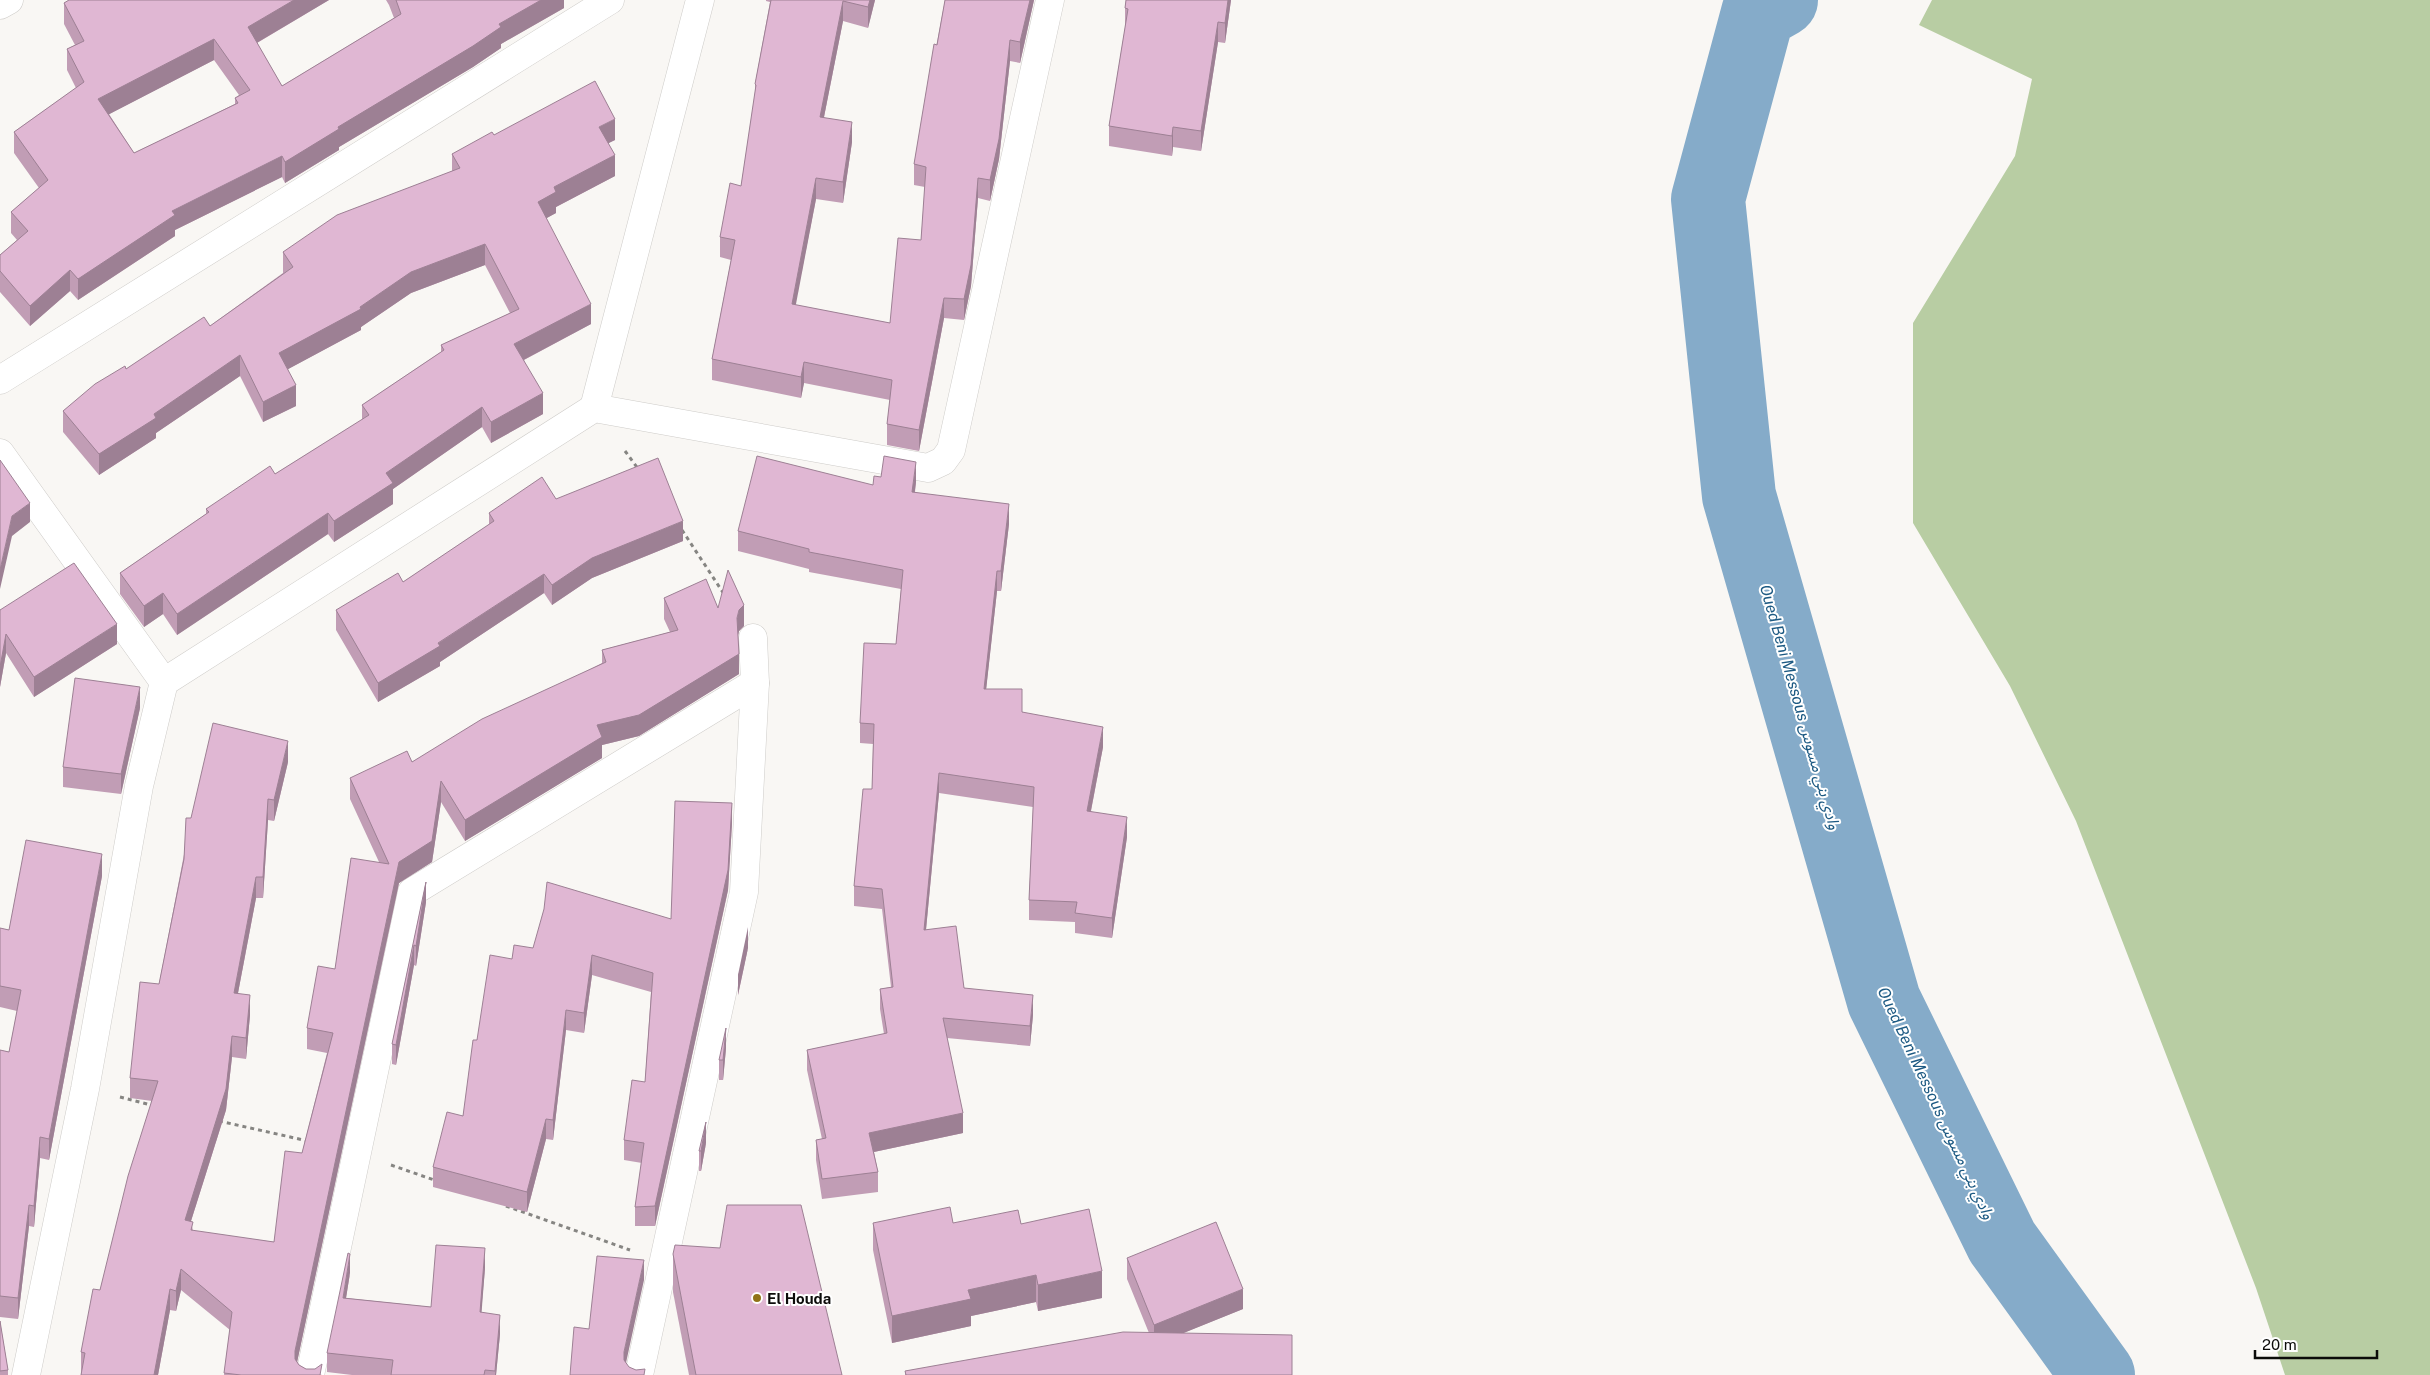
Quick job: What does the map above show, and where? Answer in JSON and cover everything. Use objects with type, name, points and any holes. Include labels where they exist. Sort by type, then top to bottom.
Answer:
[{"type":"street","points":[[0,5],[9,0]]},
{"type":"street","points":[[0,380],[568,10],[610,0]]},
{"type":"street","points":[[594,408],[700,0]]},
{"type":"street","points":[[26,1375],[85,1089],[139,786],[164,682],[594,408],[928,468],[943,461],[951,450],[1050,0]]},
{"type":"street","points":[[0,453],[164,682]]},
{"type":"street","points":[[639,1375],[744,892],[755,683],[753,638]]},
{"type":"street","points":[[310,1375],[412,892],[755,683]]},
{"type":"path","points":[[594,408],[644,476]]},
{"type":"path","points":[[676,522],[753,638]]},
{"type":"green space","points":[[1932,0],[2430,0],[2430,1375],[2285,1375],[2256,1288],[2076,821],[2010,686],[1913,523],[1913,323],[2015,156],[2032,79],[1919,25]]},
{"type":"building","points":[[69,0],[294,0],[248,27],[282,86],[401,14],[396,0],[541,0],[499,24],[501,27],[473,46],[338,127],[339,129],[285,162],[282,156],[172,211],[175,215],[78,279],[70,270],[30,306],[0,271],[0,255],[28,231],[11,212],[48,180],[14,132],[84,82],[67,49],[84,41],[64,3]],"holes":[[[214,39],[250,90],[235,98],[238,103],[134,153],[98,99]]]},
{"type":"building","points":[[771,0],[870,0],[868,7],[843,1],[820,117],[852,122],[843,182],[816,178],[792,304],[890,323],[898,238],[921,240],[926,167],[914,164],[934,44],[937,45],[945,0],[1030,0],[1020,42],[1010,40],[999,139],[990,180],[978,178],[971,265],[964,299],[944,298],[919,430],[887,424],[892,380],[804,362],[801,377],[712,359],[735,240],[720,237],[730,183],[741,186],[755,84]]},
{"type":"building","points":[[1126,0],[1228,0],[1225,23],[1218,22],[1201,131],[1173,127],[1172,136],[1109,126],[1128,9],[1125,8]]},
{"type":"building","points":[[595,81],[615,119],[599,127],[615,155],[554,187],[556,192],[538,202],[591,304],[514,344],[543,393],[491,422],[482,407],[386,473],[393,483],[334,521],[328,513],[177,614],[163,593],[144,606],[120,573],[209,512],[206,509],[270,466],[275,474],[369,415],[362,405],[444,350],[441,345],[519,309],[485,244],[411,272],[360,307],[361,309],[279,353],[296,385],[263,402],[240,355],[154,414],[156,418],[99,454],[63,411],[95,384],[125,366],[126,369],[204,317],[210,326],[293,267],[283,252],[337,215],[460,168],[452,154],[492,132],[494,135]]},
{"type":"building","points":[[757,456],[873,485],[874,476],[881,477],[884,456],[916,462],[912,492],[1009,504],[1001,571],[997,571],[984,689],[1022,689],[1022,712],[1103,727],[1087,811],[1127,817],[1112,918],[1075,913],[1077,902],[1029,900],[1034,787],[939,773],[924,930],[956,926],[964,988],[1033,995],[1030,1026],[943,1018],[963,1113],[869,1133],[878,1172],[822,1179],[816,1140],[826,1138],[807,1050],[887,1033],[880,989],[893,987],[882,889],[854,886],[863,789],[872,789],[874,724],[860,723],[864,643],[896,644],[903,570],[809,552],[809,549],[738,531]]},
{"type":"building","points":[[658,458],[683,521],[592,558],[552,585],[544,574],[438,643],[440,646],[378,683],[336,610],[398,573],[403,582],[494,521],[489,513],[542,477],[556,499]]},
{"type":"building","points":[[0,460],[30,503],[12,516],[0,570]]},
{"type":"building","points":[[74,563],[117,624],[34,677],[6,634],[0,667],[0,610]]},
{"type":"building","points":[[728,570],[744,605],[739,610],[737,618],[739,654],[639,715],[597,725],[602,737],[465,820],[441,781],[432,841],[399,862],[295,1351],[295,1359],[299,1365],[306,1369],[315,1369],[322,1364],[320,1375],[241,1375],[224,1373],[232,1312],[181,1269],[176,1291],[170,1289],[154,1375],[81,1375],[85,1353],[81,1352],[93,1289],[100,1290],[128,1176],[158,1081],[130,1078],[140,982],[159,984],[184,859],[186,818],[191,818],[213,723],[288,741],[274,800],[268,799],[263,877],[256,877],[234,993],[250,995],[246,1038],[232,1036],[226,1089],[185,1220],[193,1222],[191,1230],[274,1242],[285,1151],[302,1153],[333,1033],[307,1028],[318,966],[335,969],[351,858],[389,864],[350,778],[407,751],[412,762],[482,719],[606,662],[602,650],[678,630],[664,598],[706,579],[718,608]]},
{"type":"building","points":[[75,678],[140,687],[121,774],[63,767]]},
{"type":"building","points":[[675,801],[732,803],[728,870],[655,1206],[635,1207],[644,1143],[624,1140],[632,1080],[645,1082],[653,973],[592,955],[584,1013],[566,1010],[553,1120],[546,1119],[527,1192],[433,1167],[447,1112],[463,1116],[473,1040],[477,1040],[490,955],[512,959],[514,945],[533,948],[544,909],[547,882],[671,919]]},
{"type":"building","points":[[26,840],[102,854],[49,1139],[40,1137],[34,1206],[29,1205],[18,1298],[0,1296],[0,1050],[9,1052],[21,990],[0,986],[0,928],[9,930]]},
{"type":"building","points":[[426,882],[416,946],[414,945],[396,1045],[392,1044]]},
{"type":"building","points":[[726,1028],[723,1060],[719,1060]]},
{"type":"building","points":[[706,1122],[701,1151],[699,1151]]},
{"type":"building","name":"El Houda","points":[[727,1205],[801,1205],[842,1375],[696,1375],[673,1254],[675,1245],[720,1248]]},
{"type":"building","points":[[950,1207],[953,1223],[1018,1210],[1021,1224],[1089,1209],[1102,1271],[1038,1285],[1036,1275],[968,1290],[971,1299],[892,1316],[873,1223]]},
{"type":"building","points":[[1216,1222],[1243,1289],[1154,1325],[1127,1258]]},
{"type":"building","points":[[436,1245],[485,1248],[480,1312],[500,1315],[495,1371],[485,1370],[484,1375],[391,1375],[393,1360],[327,1353],[348,1253],[350,1254],[343,1298],[431,1307]]},
{"type":"building","points":[[597,1256],[644,1260],[624,1352],[624,1360],[629,1367],[636,1370],[645,1369],[644,1375],[570,1375],[574,1327],[589,1329]]},
{"type":"building","points":[[0,1321],[8,1370],[0,1371]]},
{"type":"building","points":[[1123,1332],[1292,1335],[1292,1375],[906,1375],[905,1371]]},
{"type":"waterway","name":"Oued Beni Messous وادي بني مسوس","points":[[1781,0],[1758,13],[1708,199],[1739,496],[1884,1001],[2002,1242],[2098,1375]]},
{"type":"place","name":"El Houda","points":[[757,1298]]}]
